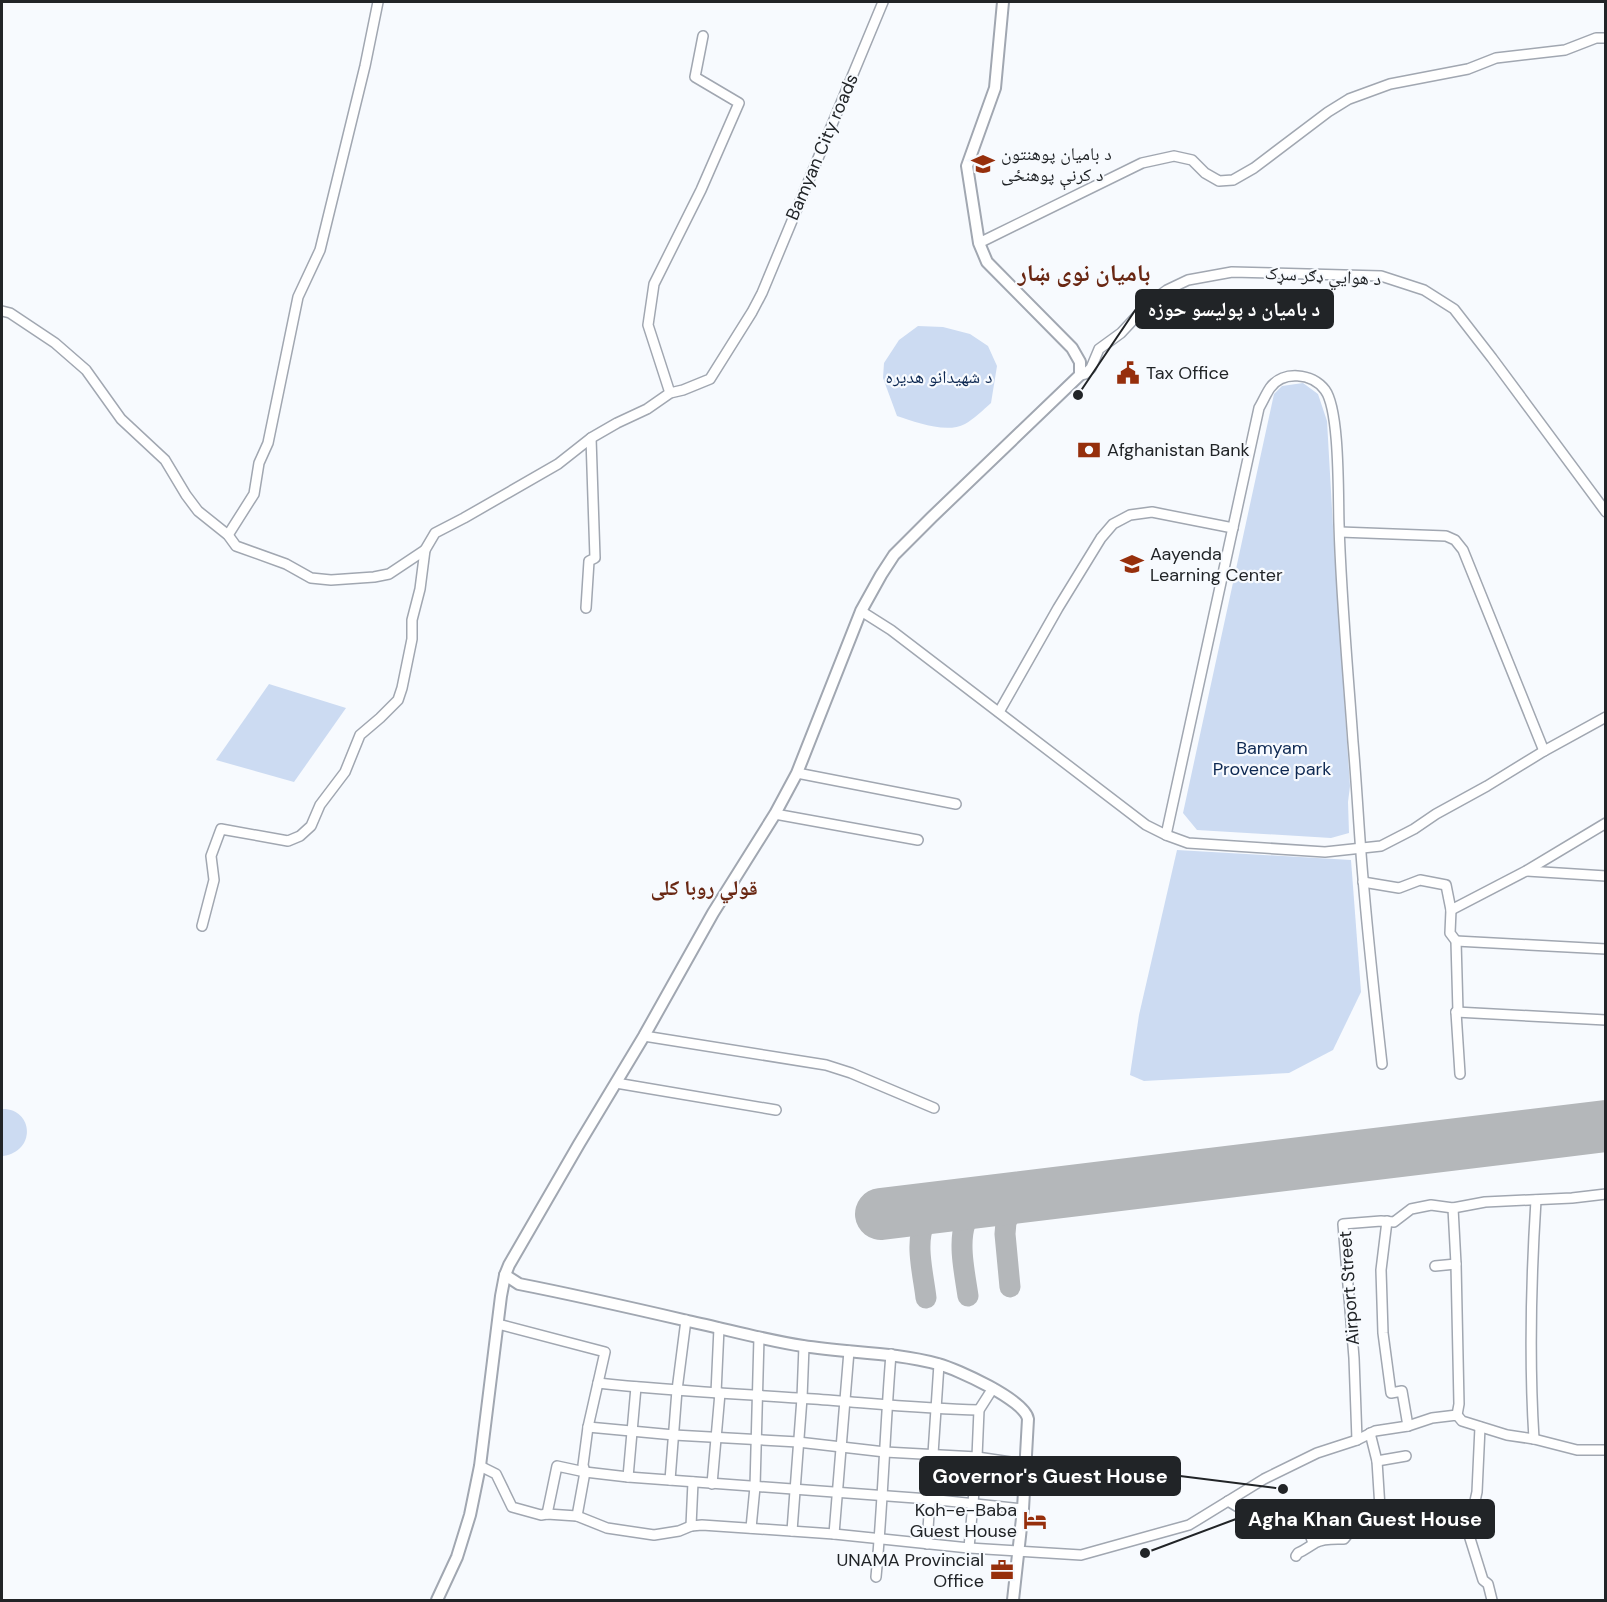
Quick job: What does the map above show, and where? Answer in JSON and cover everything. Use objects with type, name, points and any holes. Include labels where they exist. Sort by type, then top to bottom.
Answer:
[{"type":"street","points":[[228,536],[254,494],[259,463],[268,443],[298,297],[320,250],[365,66],[378,2]]},
{"type":"street","name":"Bamyan City roads","points":[[2,311],[10,313],[55,343],[86,370],[121,419],[165,460],[198,511],[228,536],[236,546],[286,564],[311,578],[331,580],[389,574],[425,549],[435,533],[558,464],[591,438],[647,409],[670,393],[710,379],[762,293],[883,2]]},
{"type":"street","points":[[437,1600],[457,1557],[470,1515],[480,1466],[505,1275],[509,1264],[644,1036],[713,913],[775,814],[797,773],[861,611],[881,575],[894,555],[1080,375],[1080,362],[1072,348],[987,262],[979,243],[967,166],[995,88],[1003,2]]},
{"type":"street","points":[[670,393],[648,325],[654,284],[701,190],[739,103],[694,77],[703,36]]},
{"type":"street","points":[[979,243],[1142,163],[1174,156],[1192,160],[1205,173],[1219,181],[1233,180],[1254,168],[1328,112],[1349,99],[1390,84],[1468,69],[1496,58],[1565,50],[1596,38],[1605,38]]},
{"type":"street","name":"د هوايي ډګر سړک","points":[[1080,375],[1085,374],[1091,368],[1099,349],[1121,333],[1149,303],[1167,290],[1188,280],[1232,272],[1381,276],[1424,290],[1454,309],[1605,512]]},
{"type":"street","points":[[1166,835],[1259,408],[1271,386],[1276,382],[1282,378],[1304,375],[1326,391],[1334,414],[1360,848],[1382,1064]]},
{"type":"street","points":[[586,609],[589,561],[595,558],[591,438]]},
{"type":"street","points":[[999,712],[1058,608],[1101,538],[1113,524],[1130,515],[1152,512],[1233,528]]},
{"type":"street","points":[[1340,532],[1446,536],[1455,540],[1463,550],[1544,751]]},
{"type":"street","points":[[202,926],[214,880],[211,856],[221,829],[288,841],[300,836],[311,826],[320,805],[345,772],[360,735],[398,699],[412,639],[412,620],[420,589],[425,549]]},
{"type":"street","points":[[861,611],[891,630],[1137,818],[1166,835],[1188,843],[1325,852],[1381,846],[1605,717]]},
{"type":"street","points":[[797,773],[956,804]]},
{"type":"street","points":[[775,814],[918,840]]},
{"type":"street","points":[[1451,910],[1526,871],[1605,823]]},
{"type":"street","points":[[1526,871],[1605,876]]},
{"type":"street","points":[[1363,882],[1399,888],[1420,880],[1446,885],[1451,910],[1450,933],[1456,941],[1458,1012],[1456,1012],[1460,1074]]},
{"type":"street","points":[[1456,941],[1605,949]]},
{"type":"street","points":[[1456,1012],[1605,1020]]},
{"type":"street","points":[[644,1036],[826,1065],[851,1073],[934,1108]]},
{"type":"street","points":[[616,1083],[776,1110]]},
{"type":"street","name":"Airport Street","points":[[1357,1440],[1354,1358],[1343,1224],[1394,1222],[1412,1209],[1431,1204],[1453,1208],[1485,1202],[1605,1194]]},
{"type":"street","points":[[1534,1439],[1532,1341],[1536,1200]]},
{"type":"street","points":[[1453,1208],[1459,1404],[1457,1415]]},
{"type":"street","points":[[1387,1221],[1381,1270],[1383,1333],[1391,1393],[1402,1391],[1408,1426]]},
{"type":"street","points":[[1435,1266],[1456,1264]]},
{"type":"street","points":[[505,1275],[519,1284],[759,1337],[804,1346],[891,1354],[939,1364],[993,1388],[1018,1405],[1028,1415],[1023,1509],[1013,1600]]},
{"type":"street","points":[[670,1480],[677,1390],[686,1320]]},
{"type":"street","points":[[498,1324],[605,1352],[588,1427],[583,1465],[585,1472],[577,1516]]},
{"type":"street","points":[[712,1484],[717,1437],[719,1328]]},
{"type":"street","points":[[752,1528],[759,1337]]},
{"type":"street","points":[[792,1531],[804,1346]]},
{"type":"street","points":[[834,1534],[849,1351]]},
{"type":"street","points":[[876,1577],[891,1354]]},
{"type":"street","points":[[927,1544],[939,1364]]},
{"type":"street","points":[[598,1383],[936,1409],[979,1410]]},
{"type":"street","points":[[628,1477],[636,1387]]},
{"type":"street","points":[[969,1548],[979,1410],[993,1388]]},
{"type":"street","points":[[1457,1415],[1462,1421],[1508,1435],[1577,1450],[1605,1450]]},
{"type":"street","points":[[480,1466],[496,1474],[512,1507],[541,1515],[577,1516],[607,1528],[654,1534],[680,1531],[691,1526],[702,1525],[834,1534],[969,1548],[1081,1555],[1189,1525],[1264,1479],[1317,1453],[1357,1440],[1375,1431],[1408,1426],[1432,1418],[1457,1415]]},
{"type":"street","points":[[588,1427],[756,1441],[798,1442],[885,1452],[977,1457],[1025,1464]]},
{"type":"street","points":[[1480,1427],[1477,1492],[1468,1532],[1483,1580],[1488,1584],[1492,1600]]},
{"type":"street","points":[[1296,1557],[1298,1553],[1310,1548],[1313,1543],[1344,1539],[1356,1524],[1381,1524],[1377,1461],[1370,1433]]},
{"type":"street","points":[[1377,1461],[1406,1456]]},
{"type":"street","points":[[547,1514],[557,1466],[628,1477],[929,1499],[1023,1509]]},
{"type":"street","points":[[691,1526],[693,1482]]},
{"type":"street","points":[[1228,1501],[1238,1507],[1282,1513],[1293,1524],[1307,1526],[1313,1543]]},
{"type":"green space","name":"د شهیدانو هدیره","points":[[918,326],[943,327],[970,334],[988,346],[997,366],[991,403],[965,424],[949,428],[940,427],[897,416],[883,378],[884,363],[899,340]]},
{"type":"green space","name":"Bamyam Provence park","points":[[1303,383],[1318,394],[1327,421],[1350,786],[1349,833],[1331,838],[1197,830],[1183,813],[1274,394],[1282,386]]},
{"type":"green space","points":[[269,684],[346,708],[294,782],[216,760]]},
{"type":"green space","points":[[1177,850],[1351,860],[1361,992],[1333,1050],[1289,1073],[1144,1081],[1130,1075],[1139,1015]]},
{"type":"green space","points":[[2,1109],[20,1115],[27,1130],[22,1146],[14,1153],[3,1156],[2,1156]]},
{"type":"taxiway","points":[[1010,1287],[1006,1222],[1015,1205],[1030,1195]]},
{"type":"taxiway","points":[[968,1296],[963,1260],[963,1232],[966,1220],[971,1213],[988,1201]]},
{"type":"taxiway","points":[[926,1298],[920,1249],[922,1231],[925,1223],[948,1205]]},
{"type":"runway","points":[[881,1214],[1606,1126]]},
{"type":"place","name":"د بامیان پوهنتون د کرنې پوهنځی","points":[[983,164]]},
{"type":"place","name":"Tax Office","points":[[1128,373]]},
{"type":"place","name":"د بامیان د پولیسو حوزه","points":[[1078,395]]},
{"type":"place","name":"Afghanistan Bank","points":[[1089,450]]},
{"type":"place","name":"Aayenda Learning Center","points":[[1132,564]]},
{"type":"place","name":"Governor's Guest House","points":[[1283,1489]]},
{"type":"place","name":"Koh-e-Baba Guest House","points":[[1035,1520]]},
{"type":"place","name":"Agha Khan Guest House","points":[[1145,1553]]},
{"type":"place","name":"UNAMA Provincial Office","points":[[1002,1570]]},
{"type":"district","name":"باميان نوی ښار","points":[[1084,272]]},
{"type":"district","name":"قولي روبا کلی","points":[[704,888]]}]
